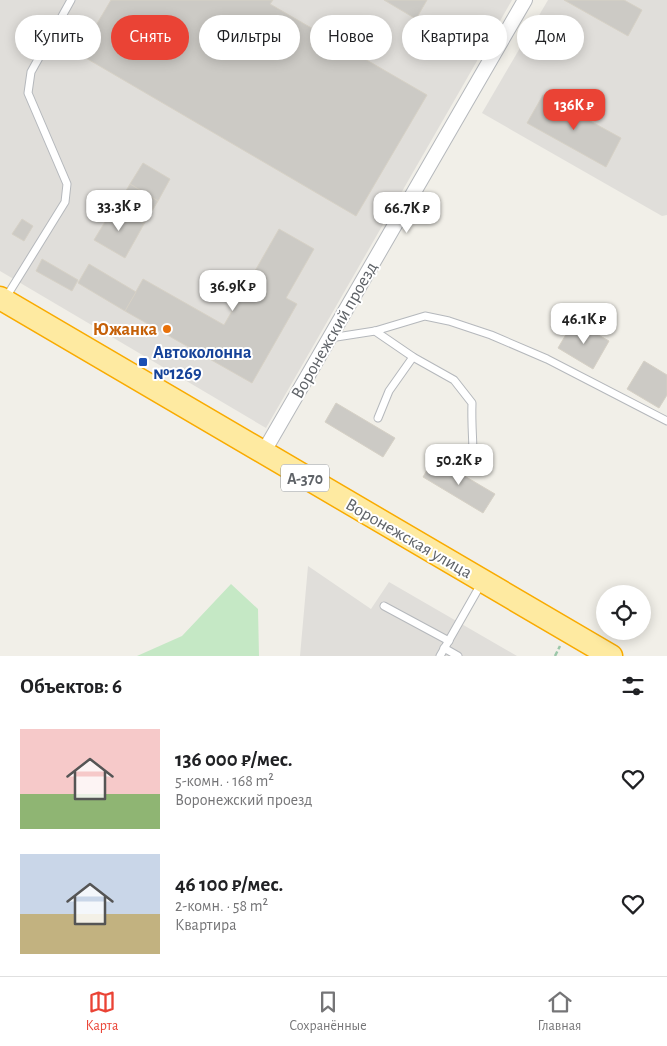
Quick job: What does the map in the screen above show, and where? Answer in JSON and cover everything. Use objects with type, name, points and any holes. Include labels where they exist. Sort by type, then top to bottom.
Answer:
[{"type":"highway","name":"Воронежская улица","points":[[2,299],[598,651]]},
{"type":"street","name":"Воронежский проезд","points":[[263,453],[525,0]]},
{"type":"lane","points":[[2,299],[64,202],[67,184],[28,93],[31,72],[71,0]]},
{"type":"lane","points":[[330,338],[375,331],[425,316],[449,321],[491,335],[547,358],[667,421]]},
{"type":"lane","points":[[375,331],[413,357],[454,380],[472,402],[470,434],[474,452],[473,471]]},
{"type":"lane","points":[[378,418],[389,391],[413,357]]},
{"type":"lane","points":[[440,656],[482,581]]},
{"type":"lane","points":[[384,606],[449,641]]},
{"type":"lane","points":[[444,648],[458,656]]},
{"type":"shaded area","points":[[0,0],[512,0],[503,15],[402,15],[402,60],[478,60],[266,428],[0,271]]},
{"type":"shaded area","points":[[548,0],[667,0],[667,215],[662,216],[482,113],[517,53],[517,60],[584,60],[584,15],[539,15]]},
{"type":"shaded area","points":[[308,566],[371,609],[389,582],[517,656],[300,656]]},
{"type":"green space","points":[[231,584],[258,609],[259,656],[137,656],[182,636]]},
{"type":"building","points":[[111,0],[273,0],[270,4],[289,15],[199,15],[199,60],[300,60],[300,21],[310,27],[310,60],[367,60],[427,95],[356,216],[89,60],[101,60],[101,17]]},
{"type":"building","points":[[384,0],[427,0],[418,15],[409,15]]},
{"type":"building","points":[[564,0],[624,0],[642,10],[628,36]]},
{"type":"building","points":[[543,95],[621,138],[606,167],[527,123]]},
{"type":"building","points":[[143,163],[170,179],[158,201],[130,184]]},
{"type":"building","points":[[130,184],[158,201],[144,224],[116,208]]},
{"type":"building","points":[[114,207],[144,224],[125,258],[94,240]]},
{"type":"building","points":[[22,219],[33,226],[24,241],[12,234]]},
{"type":"building","points":[[279,229],[314,249],[286,298],[297,304],[252,383],[125,311],[143,279],[224,325]]},
{"type":"building","points":[[42,259],[78,280],[72,291],[36,271]]},
{"type":"building","points":[[89,264],[136,292],[125,311],[78,283]]},
{"type":"building","points":[[574,321],[609,341],[593,369],[558,348]]},
{"type":"building","points":[[644,361],[667,375],[667,395],[659,408],[627,389]]},
{"type":"building","points":[[336,403],[395,438],[383,457],[325,422]]},
{"type":"building","points":[[434,458],[495,494],[483,513],[423,477]]},
{"type":"place","name":"Южанка","points":[[167,329]]},
{"type":"place","name":"Автоколонна №1269","points":[[143,362]]}]
